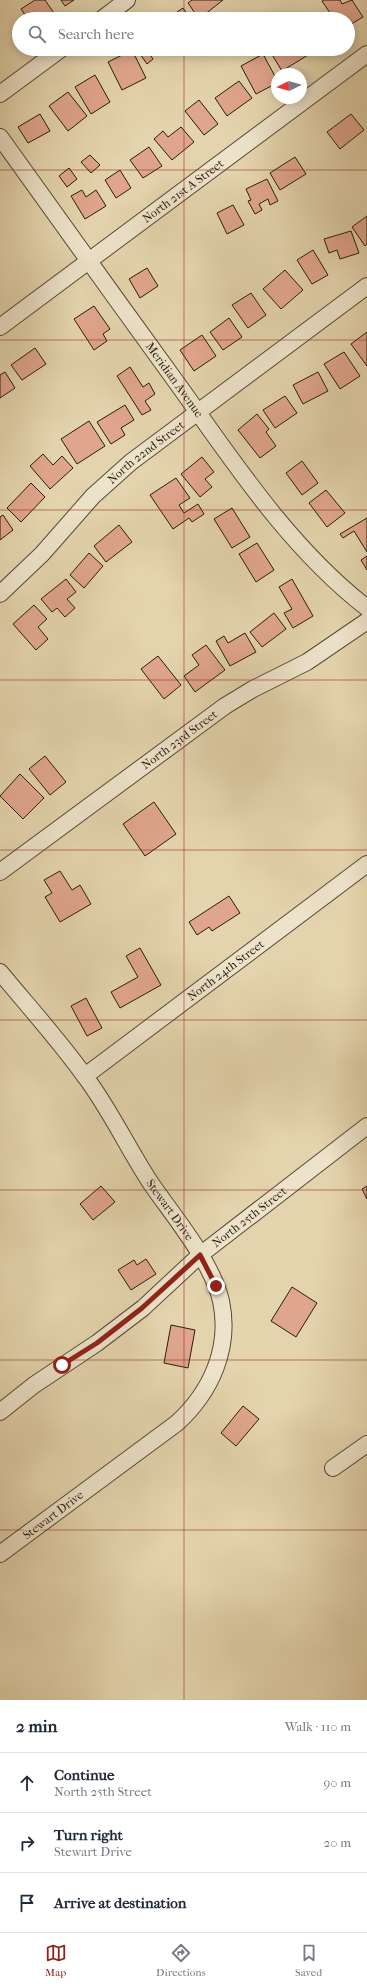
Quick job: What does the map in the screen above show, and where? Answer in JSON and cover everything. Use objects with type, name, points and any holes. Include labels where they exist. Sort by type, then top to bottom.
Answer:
[{"type":"street","points":[[111,12],[127,0]]},
{"type":"street","name":"North 21st A Street","points":[[0,327],[367,54]]},
{"type":"street","points":[[0,94],[52,56]]},
{"type":"street","name":"Meridian Avenue","points":[[0,137],[198,413],[274,515],[294,538],[347,592],[367,608]]},
{"type":"street","name":"North 22nd Street","points":[[0,594],[42,554],[93,496],[130,462],[198,413],[367,286]]},
{"type":"street","name":"North 23rd Street","points":[[0,872],[225,706],[253,689],[307,662],[335,645],[367,621]]},
{"type":"street","name":"North 24th Street","points":[[84,1076],[367,864]]},
{"type":"street","name":"Stewart Drive","points":[[0,972],[84,1076],[146,1176],[200,1255],[216,1286],[221,1302],[223,1323],[221,1351],[216,1368],[202,1396],[177,1423],[0,1554]]},
{"type":"street","name":"North 25th Street","points":[[0,1412],[34,1385],[97,1343],[142,1308],[200,1255],[367,1126]]},
{"type":"street","points":[[333,1468],[367,1444]]},
{"type":"building","points":[[35,0],[45,0],[53,12],[23,12],[21,9]]},
{"type":"building","points":[[61,0],[74,0],[65,6]]},
{"type":"building","points":[[192,0],[223,0],[208,12],[194,12],[188,3]]},
{"type":"building","points":[[340,0],[342,4],[352,0],[363,17],[355,22],[355,12],[329,12],[322,1]]},
{"type":"building","points":[[183,8],[186,12],[177,12]]},
{"type":"building","points":[[120,56],[135,56],[146,78],[122,90],[108,62]]},
{"type":"building","points":[[141,56],[151,56],[153,59],[147,64]]},
{"type":"building","points":[[259,56],[264,56],[271,69],[271,86],[256,94],[241,66]]},
{"type":"building","points":[[273,56],[306,56],[287,68],[280,68]]},
{"type":"building","points":[[95,75],[110,102],[91,114],[75,87]]},
{"type":"building","points":[[239,81],[252,98],[227,116],[215,98]]},
{"type":"building","points":[[68,92],[87,116],[68,131],[49,106]]},
{"type":"building","points":[[199,100],[218,124],[204,135],[185,111]]},
{"type":"building","points":[[40,114],[50,131],[28,143],[18,127]]},
{"type":"building","points":[[351,114],[364,130],[340,149],[327,132]]},
{"type":"building","points":[[181,127],[194,142],[172,160],[154,139],[163,131],[168,137]]},
{"type":"building","points":[[149,147],[162,166],[143,178],[130,160]]},
{"type":"building","points":[[90,155],[100,165],[91,173],[81,162]]},
{"type":"building","points":[[295,157],[306,174],[280,190],[270,173]]},
{"type":"building","points":[[69,168],[77,179],[67,187],[59,176]]},
{"type":"building","points":[[120,170],[131,188],[116,198],[105,180]]},
{"type":"building","points":[[267,179],[278,201],[270,205],[268,199],[259,204],[262,210],[255,214],[248,201],[251,200],[246,189]]},
{"type":"building","points":[[82,190],[86,197],[96,190],[106,206],[85,219],[71,196]]},
{"type":"building","points":[[233,205],[244,225],[227,234],[217,213]]},
{"type":"building","points":[[367,216],[367,244],[365,246],[352,227]]},
{"type":"building","points":[[351,231],[359,253],[340,259],[337,250],[329,253],[324,239]]},
{"type":"building","points":[[313,250],[328,275],[312,284],[297,260]]},
{"type":"building","points":[[147,268],[158,286],[140,298],[129,279]]},
{"type":"building","points":[[285,270],[303,290],[281,309],[263,289]]},
{"type":"building","points":[[251,293],[266,315],[248,328],[232,305]]},
{"type":"building","points":[[94,306],[110,329],[103,334],[107,341],[94,350],[74,319]]},
{"type":"building","points":[[229,318],[242,337],[223,350],[210,332]]},
{"type":"building","points":[[367,332],[367,366],[351,344]]},
{"type":"building","points":[[202,335],[216,356],[194,371],[180,350]]},
{"type":"building","points":[[35,348],[46,364],[22,380],[11,365]]},
{"type":"building","points":[[344,352],[360,376],[340,389],[324,364]]},
{"type":"building","points":[[130,367],[143,387],[149,383],[155,394],[145,401],[151,410],[142,415],[117,376]]},
{"type":"building","points":[[5,372],[15,388],[0,398],[0,375]]},
{"type":"building","points":[[318,372],[328,391],[303,404],[293,385]]},
{"type":"building","points":[[285,396],[297,413],[275,428],[263,410]]},
{"type":"building","points":[[125,405],[134,420],[121,428],[125,435],[111,444],[97,422]]},
{"type":"building","points":[[257,414],[269,429],[266,432],[276,446],[260,458],[238,430]]},
{"type":"building","points":[[89,421],[105,446],[77,464],[61,439]]},
{"type":"building","points":[[43,454],[53,465],[62,456],[73,468],[50,489],[30,466]]},
{"type":"building","points":[[202,457],[214,472],[205,479],[212,487],[200,497],[181,474]]},
{"type":"building","points":[[302,461],[318,483],[302,495],[286,473]]},
{"type":"building","points":[[176,478],[190,498],[179,505],[184,513],[198,504],[204,514],[192,522],[189,518],[173,529],[150,495]]},
{"type":"building","points":[[31,483],[45,497],[21,522],[7,508]]},
{"type":"building","points":[[326,490],[345,513],[327,527],[309,503]]},
{"type":"building","points":[[232,508],[250,537],[232,548],[214,519]]},
{"type":"building","points":[[3,515],[13,530],[0,540],[0,517]]},
{"type":"building","points":[[367,518],[367,552],[354,531],[343,538],[340,534]]},
{"type":"building","points":[[119,525],[132,542],[106,562],[94,546]]},
{"type":"building","points":[[257,543],[274,570],[256,582],[239,554]]},
{"type":"building","points":[[89,553],[103,566],[84,588],[70,575]]},
{"type":"building","points":[[367,556],[367,570],[361,560]]},
{"type":"building","points":[[66,579],[76,592],[67,599],[75,608],[65,617],[57,608],[52,612],[41,599]]},
{"type":"building","points":[[292,579],[313,616],[293,628],[284,613],[292,609],[279,587]]},
{"type":"building","points":[[34,605],[47,619],[38,627],[48,639],[36,650],[13,624]]},
{"type":"building","points":[[274,613],[286,629],[262,647],[250,632]]},
{"type":"building","points":[[245,633],[256,652],[230,666],[216,641],[224,636],[228,643]]},
{"type":"building","points":[[206,645],[225,670],[195,692],[184,676],[199,665],[192,655]]},
{"type":"building","points":[[158,656],[181,685],[164,699],[141,669]]},
{"type":"building","points":[[45,756],[66,782],[50,795],[29,769]]},
{"type":"building","points":[[20,774],[44,798],[23,819],[0,796]]},
{"type":"building","points":[[154,802],[176,834],[145,856],[123,824]]},
{"type":"building","points":[[60,871],[72,890],[80,885],[91,904],[60,922],[45,897],[52,893],[44,880]]},
{"type":"building","points":[[229,896],[240,913],[212,931],[209,927],[197,935],[189,922]]},
{"type":"building","points":[[140,948],[161,985],[120,1008],[111,992],[138,977],[126,956]]},
{"type":"building","points":[[86,998],[102,1028],[87,1036],[71,1006]]},
{"type":"building","points":[[101,1186],[115,1202],[93,1220],[80,1204]]},
{"type":"building","points":[[367,1186],[367,1199],[362,1189]]},
{"type":"building","points":[[146,1259],[156,1274],[131,1290],[118,1270],[134,1260],[137,1265]]},
{"type":"building","points":[[292,1287],[317,1303],[296,1337],[271,1321]]},
{"type":"building","points":[[171,1325],[195,1330],[188,1368],[164,1363]]},
{"type":"building","points":[[243,1406],[259,1419],[236,1446],[221,1433]]},
{"type":"route","points":[[62,1365],[97,1343],[142,1308],[200,1255],[216,1286]]}]
